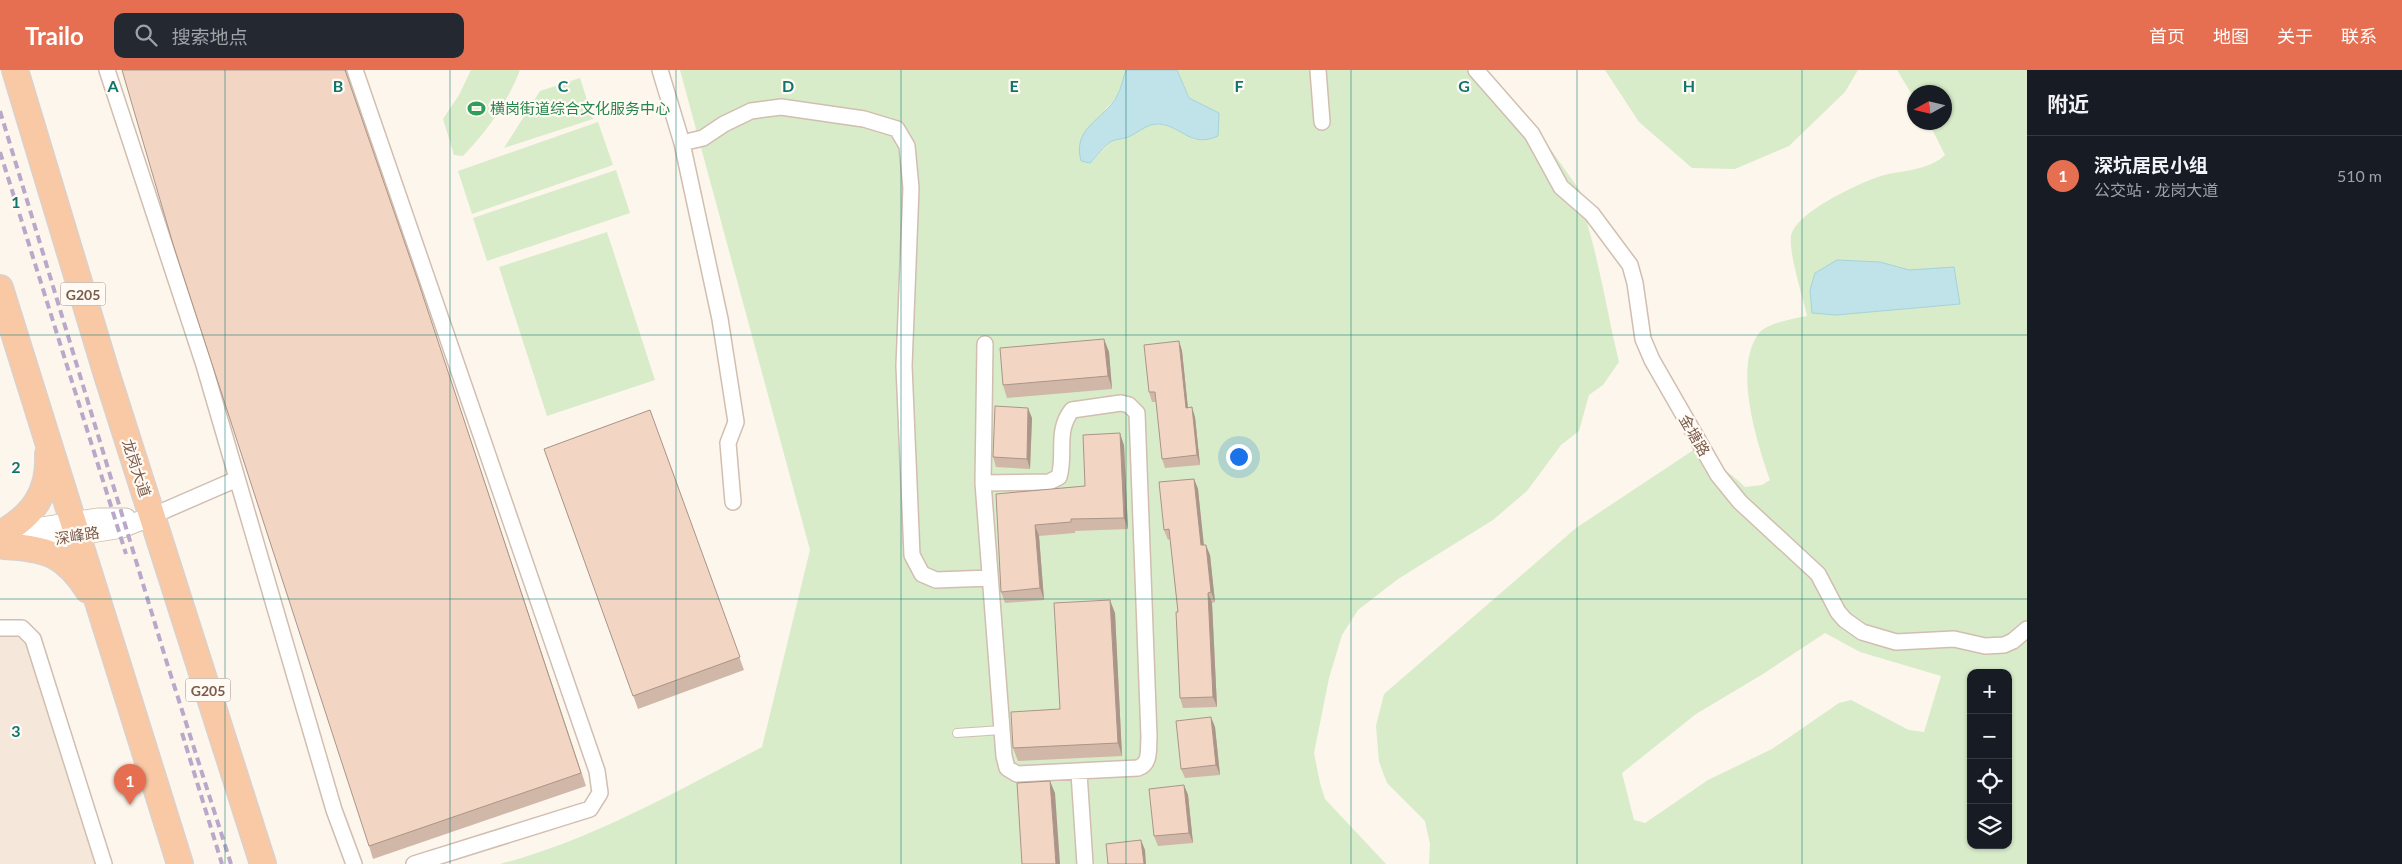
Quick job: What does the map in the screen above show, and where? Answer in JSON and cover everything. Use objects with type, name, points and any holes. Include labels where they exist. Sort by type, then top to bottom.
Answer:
[{"type":"highway","name":"龙岗大道","points":[[15,70],[152,516],[263,864]]},
{"type":"highway","points":[[0,288],[180,864]]},
{"type":"highway","points":[[2,540],[34,509],[42,493],[47,475],[48,456],[44,429]]},
{"type":"highway","points":[[2,540],[45,551],[62,558],[76,571],[101,614]]},
{"type":"street","points":[[107,70],[204,366],[334,810],[354,864]]},
{"type":"street","points":[[355,70],[597,771],[600,793],[590,809],[414,864]]},
{"type":"street","points":[[660,70],[682,143],[720,320],[736,422],[728,443],[733,502]]},
{"type":"street","points":[[1318,70],[1322,122]]},
{"type":"street","name":"金塘路","points":[[1476,70],[1532,134],[1561,187],[1592,214],[1625,257],[1633,273],[1643,339],[1652,360],[1718,475],[1740,502],[1818,574],[1842,616],[1862,632],[1896,642],[1944,638],[1994,646],[2013,641],[2027,629]]},
{"type":"street","points":[[682,143],[703,138],[724,124],[751,111],[781,107],[864,119],[897,129],[908,146],[911,188],[904,366],[912,555],[922,574],[936,580],[990,578]]},
{"type":"street","points":[[983,483],[1049,482],[1059,477],[1062,467],[1062,432],[1065,418],[1072,410],[1121,403],[1130,405],[1137,413],[1148,727],[1147,762],[1144,767],[1080,773],[1017,774],[1007,768],[1002,730],[983,483],[984,344]]},
{"type":"street","name":"深峰路","points":[[2,540],[75,529],[98,518],[152,516],[237,479]]},
{"type":"street","points":[[0,628],[22,628],[34,639],[104,864]]},
{"type":"street","points":[[1080,773],[1085,864]]},
{"type":"lane","points":[[957,733],[1002,730]]},
{"type":"shaded area","points":[[0,619],[24,620],[41,634],[112,864],[0,864]]},
{"type":"green space","name":"横岗街道综合文化服务中心","points":[[471,70],[520,70],[503,105],[489,126],[463,156],[454,155],[443,119],[459,95]]},
{"type":"green space","points":[[680,70],[1126,70],[1117,96],[1105,110],[1090,163],[1112,141],[1128,137],[1143,127],[1158,124],[1171,127],[1195,140],[1219,113],[1189,98],[1177,70],[1487,70],[1535,127],[1592,208],[1585,216],[1595,252],[1619,362],[1603,385],[1589,395],[1579,431],[1561,445],[1527,491],[1493,520],[1398,579],[1358,610],[1342,635],[1329,678],[1314,753],[1325,799],[1386,864],[500,864],[534,854],[601,828],[666,797],[762,747],[810,550]]},
{"type":"green space","points":[[1605,70],[1858,70],[1845,92],[1789,146],[1735,169],[1692,168],[1639,122]]},
{"type":"green space","points":[[1897,70],[2027,70],[2027,864],[1429,864],[1430,844],[1425,821],[1387,783],[1379,762],[1376,726],[1384,694],[1576,528],[1695,449],[1745,487],[1762,485],[1770,480],[1754,426],[1747,384],[1748,364],[1752,346],[1760,332],[1782,321],[1807,316],[1791,245],[1791,237],[1795,228],[1803,218],[1816,208],[1846,191],[1874,178],[1924,167],[1945,155],[1932,130],[1952,130],[1952,85],[1907,86]],"holes":[[[1825,633],[1860,652],[1941,676],[1924,732],[1909,730],[1851,700],[1839,703],[1772,749],[1708,780],[1645,823],[1634,820],[1622,773],[1696,714],[1763,674]]]},
{"type":"green space","points":[[580,78],[593,119],[504,148],[540,91]]},
{"type":"green space","points":[[598,122],[613,165],[472,214],[458,171]]},
{"type":"green space","points":[[616,170],[630,213],[487,261],[473,218]]},
{"type":"green space","points":[[607,232],[655,380],[547,416],[499,267]]},
{"type":"water","points":[[1126,70],[1177,70],[1189,98],[1219,113],[1218,136],[1201,140],[1194,139],[1169,126],[1155,124],[1128,137],[1112,141],[1090,163],[1081,161],[1079,149],[1081,140],[1090,125],[1111,105],[1117,96]]},
{"type":"water","points":[[1837,260],[1880,262],[1909,270],[1954,267],[1960,304],[1836,315],[1812,313],[1810,290],[1815,273]]},
{"type":"building","points":[[122,70],[345,70],[418,281],[581,773],[369,846],[173,244]]},
{"type":"building","points":[[1104,339],[1108,376],[1003,385],[1000,348]]},
{"type":"building","points":[[1179,341],[1186,408],[1192,407],[1197,455],[1162,459],[1155,392],[1149,392],[1144,345]]},
{"type":"building","points":[[995,406],[1028,408],[1027,459],[993,457]]},
{"type":"building","points":[[650,410],[740,657],[633,696],[544,449]]},
{"type":"building","points":[[1120,433],[1124,518],[1071,519],[1071,522],[1035,525],[1040,588],[1001,592],[996,494],[1085,486],[1083,435]]},
{"type":"building","points":[[1194,479],[1201,545],[1206,545],[1211,592],[1208,593],[1213,697],[1180,698],[1176,612],[1178,612],[1169,529],[1164,530],[1159,482]]},
{"type":"building","points":[[1110,600],[1118,743],[1013,748],[1011,712],[1060,709],[1054,603]]},
{"type":"building","points":[[1211,717],[1216,765],[1181,769],[1176,721]]},
{"type":"building","points":[[1050,781],[1056,864],[1022,864],[1017,783]]},
{"type":"building","points":[[1184,785],[1189,833],[1154,836],[1149,789]]},
{"type":"building","points":[[1141,840],[1144,864],[1108,864],[1106,844]]},
{"type":"railway","points":[[0,111],[166,660],[231,864]]},
{"type":"railway","points":[[0,152],[126,554]]},
{"type":"railway","points":[[182,733],[222,864]]},
{"type":"place","name":"横岗街道综合文化服务中心","points":[[476,108]]},
{"type":"place","name":"深坑居民小组","points":[[130,805]]}]
